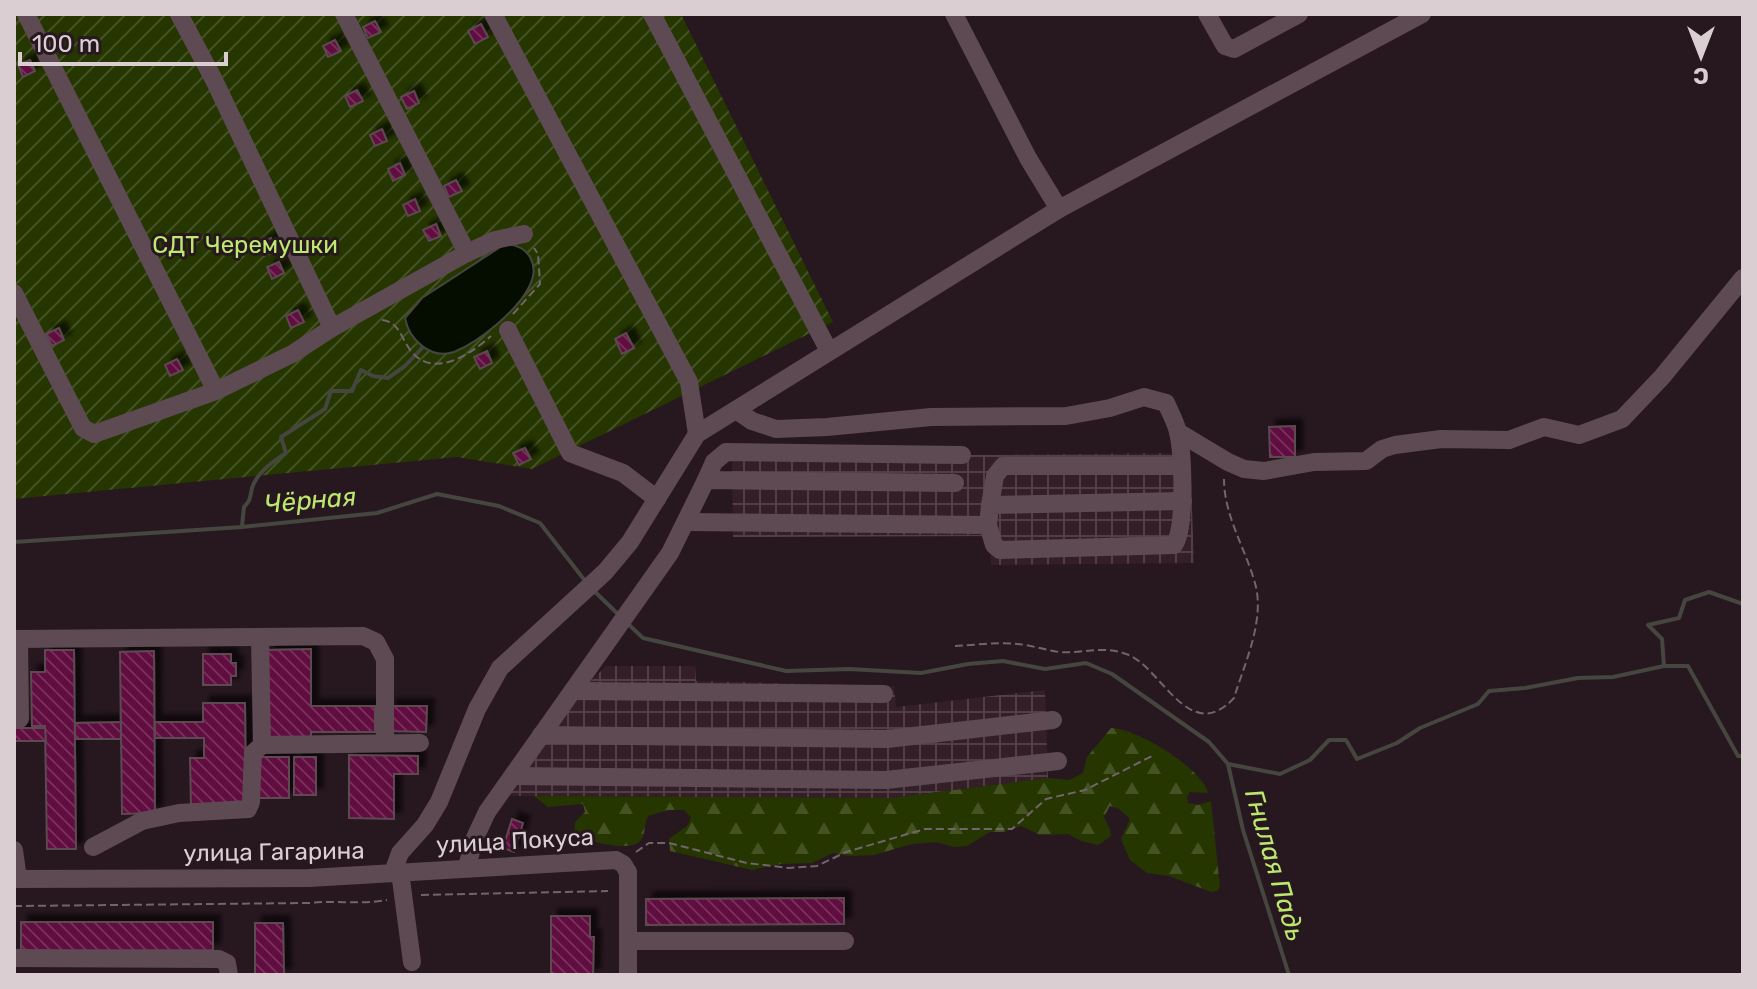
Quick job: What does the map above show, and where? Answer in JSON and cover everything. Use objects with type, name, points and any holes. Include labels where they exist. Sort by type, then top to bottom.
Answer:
[{"type":"street","points":[[26,14],[216,391]]},
{"type":"street","points":[[179,14],[214,80],[332,328]]},
{"type":"street","points":[[344,14],[467,253]]},
{"type":"street","points":[[493,14],[689,382],[697,434],[1059,209],[1422,14]]},
{"type":"street","points":[[652,14],[829,351]]},
{"type":"street","points":[[954,14],[1028,158],[1059,209]]},
{"type":"street","points":[[1207,14],[1225,46],[1234,49],[1299,14]]},
{"type":"street","points":[[14,293],[86,431],[94,434],[216,391],[292,354],[332,328],[467,253],[495,240],[524,234]]},
{"type":"street","points":[[1178,432],[1228,462],[1244,469],[1264,471],[1314,462],[1349,464],[1366,461],[1382,449],[1395,445],[1441,439],[1509,440],[1544,427],[1579,435],[1622,419],[1662,377],[1743,278]]},
{"type":"street","points":[[506,327],[570,453],[623,473],[657,499]]},
{"type":"street","points":[[736,410],[752,421],[776,429],[931,417],[1066,416],[1110,408],[1144,397],[1166,403],[1178,432],[1183,501],[1178,539],[1174,545],[1000,550],[994,545],[988,525],[995,476],[1003,466],[1180,466]]},
{"type":"street","name":"улица Гагарина","points":[[16,879],[309,878],[397,872],[400,853],[425,825],[439,802],[477,709],[500,668],[605,572],[630,542],[697,434]]},
{"type":"street","points":[[467,867],[474,840],[487,812],[670,553],[714,462],[726,452],[962,455]]},
{"type":"street","points":[[706,480],[955,483]]},
{"type":"street","points":[[990,505],[1183,501]]},
{"type":"street","points":[[686,522],[988,525]]},
{"type":"street","points":[[20,719],[16,639],[363,636],[376,642],[385,659],[385,742]]},
{"type":"street","points":[[260,637],[262,745]]},
{"type":"street","points":[[573,691],[884,694]]},
{"type":"street","points":[[541,735],[887,739],[1053,720]]},
{"type":"street","points":[[93,847],[142,821],[179,813],[248,809],[253,753],[262,745],[420,743]]},
{"type":"street","points":[[513,776],[886,780],[1058,761]]},
{"type":"street","points":[[14,850],[16,879]]},
{"type":"street","name":"улица Покуса","points":[[397,872],[616,860],[623,864],[629,881],[628,975]]},
{"type":"street","points":[[397,872],[404,897],[412,962]]},
{"type":"street","points":[[628,941],[845,941]]},
{"type":"street","points":[[14,958],[219,959],[227,963],[229,975]]},
{"type":"path","points":[[379,320],[391,321],[412,352],[432,363],[449,363],[475,350],[506,327],[540,284],[538,254],[524,234]]},
{"type":"path","points":[[955,646],[1017,644],[1061,652],[1096,648],[1129,654],[1190,710],[1203,713],[1227,706],[1234,698],[1257,612],[1256,589],[1227,504],[1224,482],[1228,462]]},
{"type":"path","points":[[623,864],[649,843],[659,843],[747,863],[789,868],[817,866],[846,852],[925,829],[1012,829],[1046,799],[1085,790],[1154,755]]},
{"type":"path","points":[[14,906],[309,903],[337,900],[368,904],[404,897],[608,891]]},
{"type":"shaded area","points":[[505,244],[521,248],[533,264],[529,287],[516,306],[486,333],[454,352],[437,353],[422,346],[411,333],[405,318],[422,298]]},
{"type":"shaded area","points":[[1190,453],[1194,563],[991,565],[990,536],[733,537],[732,457]]},
{"type":"shaded area","points":[[606,666],[695,666],[696,681],[894,686],[896,707],[1045,690],[1048,778],[892,798],[511,796],[511,778],[581,691]]},
{"type":"green space","name":"СДТ Черемушки","points":[[14,14],[681,14],[833,322],[532,469],[457,457],[14,499]]},
{"type":"green space","points":[[1111,728],[1136,735],[1167,751],[1203,783],[1208,793],[1190,792],[1187,797],[1188,803],[1198,805],[1211,801],[1220,887],[1217,891],[1211,892],[1169,876],[1147,873],[1130,860],[1121,839],[1130,819],[1110,806],[1104,817],[1111,836],[1098,845],[1068,834],[1040,835],[1021,826],[1003,832],[990,832],[967,846],[954,847],[936,842],[912,844],[874,855],[833,853],[812,863],[781,864],[752,870],[670,851],[669,839],[688,825],[691,817],[684,810],[668,810],[648,816],[641,840],[628,846],[618,846],[574,835],[575,822],[585,812],[583,804],[548,807],[534,796],[892,798],[1048,778],[1069,780],[1083,773],[1087,757]]},
{"type":"building","points":[[375,21],[381,32],[368,38],[363,27]]},
{"type":"building","points":[[481,24],[488,37],[475,44],[468,31]]},
{"type":"building","points":[[335,40],[341,51],[328,57],[323,46]]},
{"type":"building","points":[[30,60],[35,71],[23,77],[18,65]]},
{"type":"building","points":[[357,90],[363,101],[350,107],[345,96]]},
{"type":"building","points":[[414,91],[419,103],[407,109],[401,97]]},
{"type":"building","points":[[382,129],[387,141],[375,146],[370,135]]},
{"type":"building","points":[[400,163],[405,175],[393,181],[388,169]]},
{"type":"building","points":[[456,180],[462,191],[449,197],[444,186]]},
{"type":"building","points":[[415,199],[420,211],[408,216],[403,205]]},
{"type":"building","points":[[436,224],[441,236],[429,241],[423,230]]},
{"type":"building","points":[[271,238],[277,250],[264,256],[259,244]]},
{"type":"building","points":[[279,262],[284,273],[272,279],[267,267]]},
{"type":"building","points":[[298,310],[304,322],[291,328],[286,316]]},
{"type":"building","points":[[59,328],[64,340],[52,346],[46,334]]},
{"type":"building","points":[[626,333],[634,348],[622,354],[615,339]]},
{"type":"building","points":[[487,351],[492,363],[480,369],[474,357]]},
{"type":"building","points":[[177,359],[183,370],[170,376],[165,365]]},
{"type":"building","points":[[1295,426],[1295,457],[1270,457],[1269,427]]},
{"type":"building","points":[[525,448],[531,459],[519,465],[513,453]]},
{"type":"building","points":[[311,649],[311,706],[375,706],[375,732],[311,732],[311,738],[269,738],[268,650]]},
{"type":"building","points":[[45,650],[74,650],[76,849],[47,849],[45,726],[32,726],[31,672],[45,672]]},
{"type":"building","points":[[154,651],[155,813],[122,814],[120,652]]},
{"type":"building","points":[[203,654],[231,654],[231,663],[236,663],[236,676],[231,676],[231,685],[203,685]]},
{"type":"building","points":[[203,703],[245,703],[246,805],[191,806],[190,758],[204,758],[204,738],[155,738],[155,722],[203,722]]},
{"type":"building","points":[[389,706],[427,706],[426,732],[389,731]]},
{"type":"building","points":[[121,722],[121,739],[75,739],[75,723]]},
{"type":"building","points":[[14,728],[45,728],[46,741],[14,741]]},
{"type":"building","points":[[349,755],[418,756],[418,774],[394,774],[394,819],[349,818]]},
{"type":"building","points":[[256,757],[289,757],[289,798],[256,798]]},
{"type":"building","points":[[294,757],[316,757],[316,795],[294,795]]},
{"type":"building","points":[[512,819],[523,823],[514,852],[503,848]]},
{"type":"building","points":[[844,898],[844,924],[646,925],[646,899]]},
{"type":"building","points":[[551,916],[590,916],[590,937],[594,937],[593,975],[551,975]]},
{"type":"building","points":[[21,922],[213,922],[213,950],[21,951]]},
{"type":"building","points":[[255,923],[283,923],[284,975],[255,975]]},
{"type":"waterway","points":[[242,526],[244,507],[254,482],[286,453],[281,437],[325,409],[331,391],[352,391],[361,370],[388,378],[422,348]]},
{"type":"waterway","name":"Чёрная","points":[[14,542],[242,527],[377,513],[437,494],[499,506],[540,523],[586,582]]},
{"type":"waterway","points":[[592,589],[620,616]]},
{"type":"waterway","points":[[1664,666],[1662,639],[1648,625],[1679,618],[1685,600],[1709,592],[1743,604]]},
{"type":"waterway","points":[[626,622],[643,638],[786,671],[849,669],[921,673],[1003,661],[1045,669],[1086,663],[1112,674],[1209,742],[1228,764],[1280,774],[1310,760],[1329,740],[1346,740],[1357,759],[1478,704],[1489,691],[1578,678],[1613,677],[1664,666],[1688,666],[1738,756],[1743,756]]},
{"type":"waterway","name":"Гнилая Падь","points":[[1228,764],[1243,830],[1289,975]]}]
